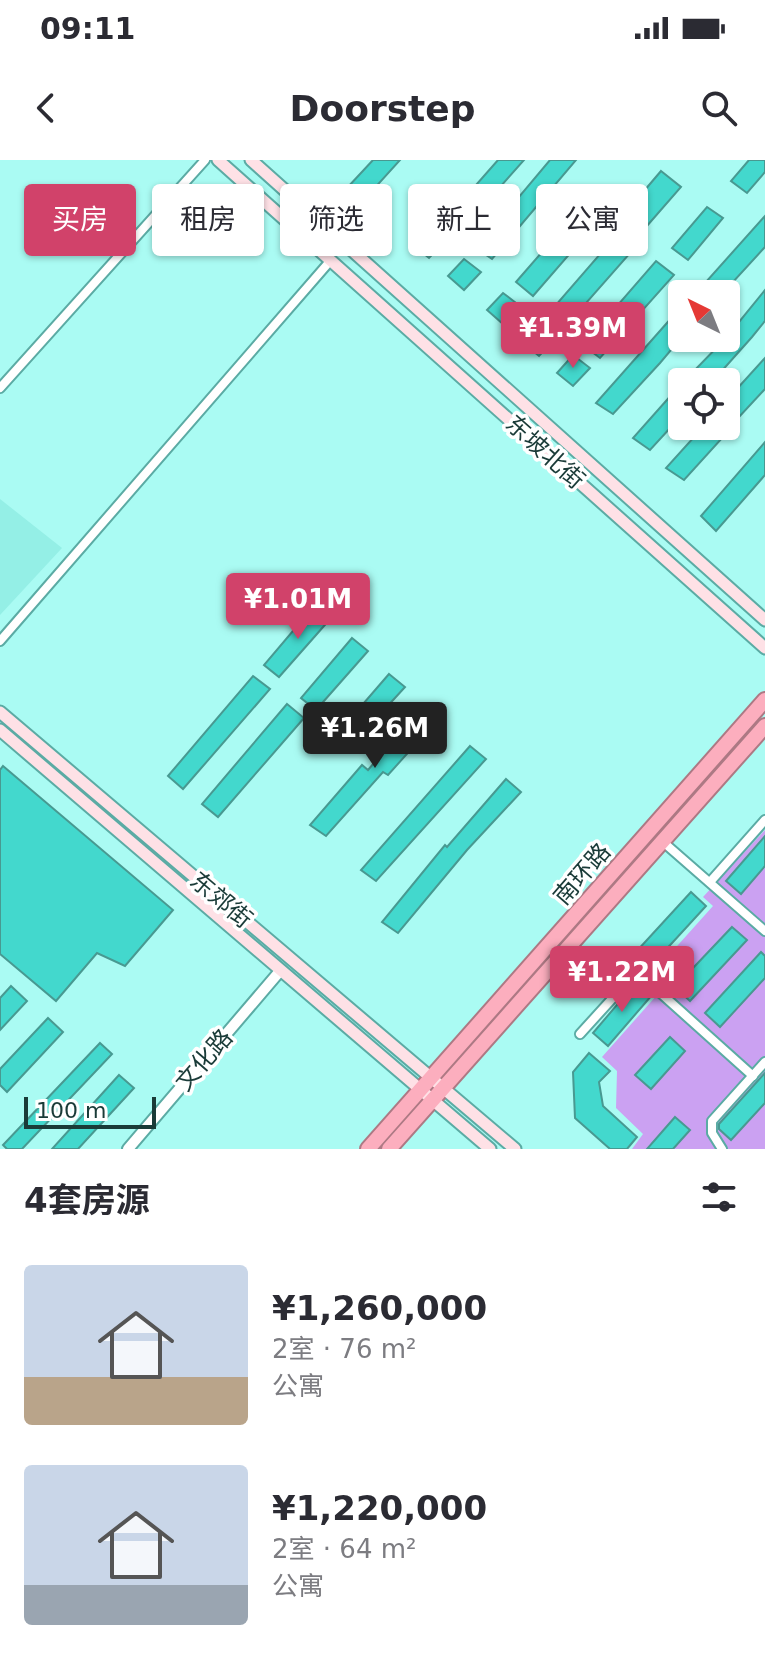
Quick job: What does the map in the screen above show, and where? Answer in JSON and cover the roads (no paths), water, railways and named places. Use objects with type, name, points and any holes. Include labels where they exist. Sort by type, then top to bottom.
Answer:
[{"type":"highway","name":"南环路","points":[[389,1149],[425,1096],[430,1079],[765,700]]},
{"type":"highway","name":"南环路","points":[[368,1149],[425,1096],[443,1089],[765,726]]},
{"type":"main road","name":"东坡北街","points":[[218,160],[765,648]]},
{"type":"main road","name":"东坡北街","points":[[251,160],[765,620]]},
{"type":"main road","name":"东郊街","points":[[0,712],[515,1149]]},
{"type":"main road","name":"东郊街","points":[[0,730],[490,1149]]},
{"type":"street","points":[[0,388],[205,160]]},
{"type":"street","points":[[0,641],[331,260]]},
{"type":"street","points":[[710,882],[765,820]]},
{"type":"street","points":[[662,841],[765,931]]},
{"type":"street","name":"文化路","points":[[128,1149],[280,971]]},
{"type":"street","points":[[580,1034],[630,979],[638,977],[646,980],[753,1076]]},
{"type":"street","points":[[722,1149],[712,1133],[712,1121],[765,1062]]}]
